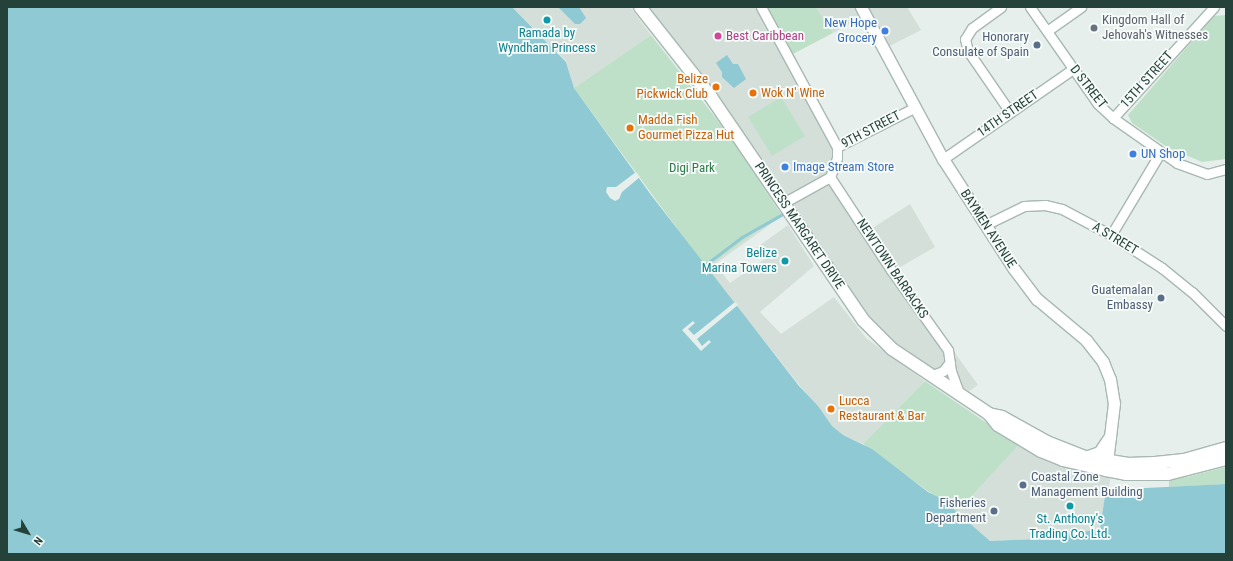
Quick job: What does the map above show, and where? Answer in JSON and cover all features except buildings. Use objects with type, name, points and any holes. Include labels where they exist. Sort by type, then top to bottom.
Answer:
[{"type":"main road","name":"PRINCESS MARGARET DRIVE","points":[[640,7],[683,58],[785,202],[852,305],[873,332],[892,349],[990,414],[998,425],[1041,451],[1063,460],[1107,466],[1184,460],[1226,448]]},
{"type":"main road","name":"PRINCESS MARGARET DRIVE","points":[[990,414],[1002,417],[1047,442],[1126,474],[1168,474],[1226,459]]},
{"type":"main road","points":[[1085,457],[1100,453],[1110,438]]},
{"type":"main road","points":[[1110,438],[1115,456],[1128,464]]},
{"type":"street","points":[[761,7],[837,147]]},
{"type":"street","points":[[1002,7],[972,28],[965,39],[968,51],[1010,112]]},
{"type":"street","name":"D STREET","points":[[1030,7],[1098,104],[1113,118],[1160,153],[1177,163],[1207,174],[1226,169]]},
{"type":"street","points":[[1047,31],[1081,7]]},
{"type":"street","name":"15TH STREET","points":[[1113,118],[1214,7]]},
{"type":"street","name":"BAYMEN AVENUE","points":[[863,8],[914,108],[943,159],[985,225],[1037,298],[1086,340],[1104,362],[1113,395],[1107,466]]},
{"type":"street","name":"14TH STREET","points":[[943,159],[1073,69]]},
{"type":"street","name":"9TH STREET","points":[[830,177],[838,158],[837,147],[914,108]]},
{"type":"street","points":[[1111,235],[1160,153]]},
{"type":"street","points":[[785,202],[830,177]]},
{"type":"street","name":"NEWTOWN BARRACKS","points":[[830,177],[891,270],[948,350],[959,393]]},
{"type":"street","name":"A STREET","points":[[985,225],[1024,206],[1046,205],[1062,209],[1111,235],[1162,268],[1192,292],[1226,325]]},
{"type":"street","points":[[933,375],[943,371],[950,362]]},
{"type":"shaded area","name":"Ramada by Wyndham Princess","points":[[512,7],[630,7],[651,35],[574,88],[566,61]]},
{"type":"shaded area","points":[[645,7],[766,7],[841,150],[825,168],[868,231],[910,204],[935,247],[895,270],[978,385],[969,391],[914,359],[876,329],[834,270],[757,151]]},
{"type":"shaded area","points":[[816,7],[907,7],[921,30],[878,52],[862,17],[833,33]]},
{"type":"shaded area","points":[[781,214],[782,216],[715,264],[730,283],[763,260],[756,248],[788,225],[814,266],[760,312],[781,334],[834,297],[866,338],[925,381],[863,444],[843,435],[832,426],[706,268]]},
{"type":"shaded area","points":[[1019,445],[1080,470],[1111,476],[1100,529],[1038,539],[990,541],[957,512]]},
{"type":"green space","points":[[766,7],[816,7],[833,33],[791,55]]},
{"type":"green space","points":[[1226,15],[1226,159],[1202,162],[1167,147],[1132,123],[1128,115],[1214,16]]},
{"type":"green space","name":"Digi Park","points":[[651,35],[729,135],[781,214],[706,268],[574,88]]},
{"type":"green space","points":[[781,97],[805,136],[772,156],[748,117]]},
{"type":"green space","points":[[925,381],[1019,445],[957,512],[863,444]]},
{"type":"green space","points":[[1226,467],[1226,484],[1169,487],[1169,479],[1187,477]]},
{"type":"water","points":[[7,7],[512,7],[566,62],[574,88],[651,195],[799,386],[818,406],[832,426],[843,435],[872,449],[928,492],[942,499],[990,541],[1038,539],[1100,529],[1106,490],[1226,484],[1226,554],[7,554]]},
{"type":"water","points":[[558,7],[579,7],[586,18],[580,24],[575,24]]},
{"type":"water","points":[[727,55],[733,64],[738,64],[746,79],[734,88],[722,77],[722,72],[716,63]]},
{"type":"pier","points":[[636,172],[640,177],[622,192],[619,199],[615,201],[610,198],[606,192],[607,187],[616,187]]},
{"type":"pier","points":[[735,302],[738,305],[697,339],[702,346],[709,340],[711,342],[701,351],[682,330],[693,321],[695,323],[688,329],[694,335]]},
{"type":"waterway","points":[[705,265],[742,237],[781,215]]},
{"type":"place","name":"Ramada by Wyndham Princess","points":[[547,20]]},
{"type":"place","name":"Kingdom Hall of Jehovah's Witnesses","points":[[1094,28]]},
{"type":"place","name":"New Hope Grocery","points":[[885,31]]},
{"type":"place","name":"Best Caribbean","points":[[718,36]]},
{"type":"place","name":"Honorary Consulate of Spain","points":[[1037,45]]},
{"type":"place","name":"Belize Pickwick Club","points":[[716,87]]},
{"type":"place","name":"Wok N' Wine","points":[[753,93]]},
{"type":"place","name":"Madda Fish Gourmet Pizza Hut","points":[[630,128]]},
{"type":"place","name":"UN Shop","points":[[1133,154]]},
{"type":"place","name":"Image Stream Store","points":[[785,167]]},
{"type":"place","name":"Belize Marina Towers","points":[[785,261]]},
{"type":"place","name":"Guatemalan Embassy","points":[[1161,298]]},
{"type":"place","name":"Lucca Restaurant & Bar","points":[[831,409]]},
{"type":"place","name":"Coastal Zone Management Building","points":[[1023,485]]},
{"type":"place","name":"St. Anthony's Trading Co. Ltd.","points":[[1070,506]]},
{"type":"place","name":"Fisheries Department","points":[[994,511]]}]
